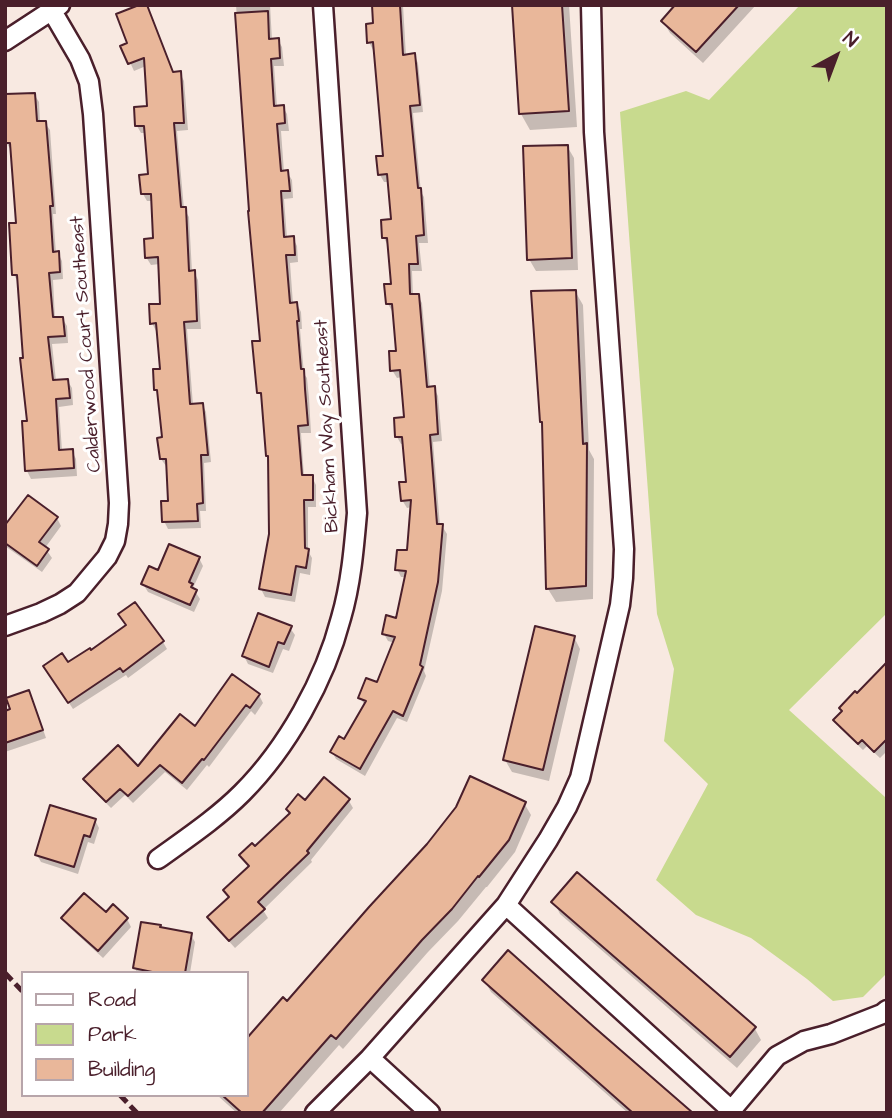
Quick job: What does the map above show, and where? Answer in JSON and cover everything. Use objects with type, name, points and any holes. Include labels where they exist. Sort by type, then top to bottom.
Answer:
[{"type":"street","name":"Bickham Way Southeast","points":[[158,859],[217,816],[243,792],[283,743],[298,720],[329,655],[341,619],[350,575],[357,513],[323,5]]},
{"type":"street","points":[[316,1113],[370,1058],[506,905],[548,840],[580,778],[620,605],[624,550],[594,132],[591,5]]},
{"type":"street","points":[[5,41],[56,8]]},
{"type":"street","name":"Calderwood Court Southeast","points":[[5,626],[41,613],[77,593],[107,556],[115,541],[118,524],[119,503],[93,114],[89,82],[56,8]]},
{"type":"street","points":[[506,905],[730,1111],[777,1056],[804,1041],[831,1034],[887,1010]]},
{"type":"street","points":[[370,1058],[430,1113]]},
{"type":"green space","points":[[800,5],[887,5],[887,613],[789,710],[887,797],[887,973],[863,997],[833,1001],[751,938],[696,915],[656,880],[708,784],[664,741],[674,669],[657,614],[620,112],[686,91],[709,100]]},
{"type":"building","points":[[139,5],[147,5],[173,72],[181,71],[184,123],[174,123],[181,207],[186,207],[189,271],[195,270],[197,321],[184,322],[190,404],[203,403],[208,455],[201,455],[203,503],[197,504],[198,521],[162,522],[161,501],[168,501],[166,459],[160,459],[157,438],[162,437],[153,369],[160,369],[156,323],[150,324],[149,304],[160,304],[158,257],[145,258],[144,239],[153,238],[151,194],[141,194],[139,175],[148,174],[144,126],[135,126],[134,107],[147,106],[144,58],[128,64],[120,46],[127,43],[116,14]]},
{"type":"building","points":[[372,5],[400,5],[403,55],[415,53],[420,105],[410,106],[424,235],[416,236],[418,264],[409,264],[410,294],[419,294],[427,387],[435,386],[438,434],[430,435],[437,524],[443,524],[438,582],[420,665],[423,667],[403,716],[393,711],[360,769],[330,752],[339,736],[344,739],[366,701],[358,698],[366,678],[377,682],[395,637],[382,634],[386,615],[396,618],[406,571],[395,570],[397,550],[407,550],[411,500],[401,501],[399,482],[406,482],[402,437],[395,437],[394,418],[404,417],[400,370],[390,371],[389,351],[396,351],[392,304],[386,304],[384,284],[391,284],[387,238],[382,238],[381,220],[391,219],[387,174],[378,175],[376,156],[383,156],[373,42],[367,43],[366,24],[373,23]]},
{"type":"building","points":[[512,5],[562,5],[569,111],[519,114]]},
{"type":"building","points":[[675,5],[739,5],[696,52],[661,21]]},
{"type":"building","points":[[268,11],[269,39],[279,38],[280,58],[271,59],[274,106],[284,105],[285,123],[277,124],[281,171],[288,170],[290,191],[281,191],[284,237],[294,236],[295,255],[286,255],[290,303],[297,302],[301,369],[304,369],[308,425],[298,426],[302,475],[313,475],[313,500],[304,500],[305,548],[309,549],[306,568],[296,566],[291,595],[259,589],[269,534],[268,456],[261,393],[257,393],[252,341],[260,341],[235,13]]},
{"type":"building","points":[[35,93],[37,121],[46,121],[53,206],[50,206],[53,252],[59,251],[60,272],[49,273],[53,317],[63,317],[65,336],[48,337],[53,380],[68,379],[70,398],[56,399],[59,450],[73,449],[74,468],[25,471],[22,421],[27,421],[20,358],[23,358],[17,275],[12,275],[9,223],[16,223],[10,143],[5,143],[5,94]]},
{"type":"building","points":[[568,145],[572,258],[527,260],[523,146]]},
{"type":"building","points":[[576,290],[583,444],[587,443],[586,586],[546,589],[542,422],[531,291]]},
{"type":"building","points":[[28,495],[58,517],[39,542],[49,549],[37,566],[5,543],[5,525]]},
{"type":"building","points":[[169,544],[200,557],[189,582],[193,584],[191,587],[197,590],[190,605],[141,584],[149,566],[158,570]]},
{"type":"building","points":[[135,602],[164,641],[123,672],[120,668],[68,703],[43,666],[62,653],[68,662],[90,648],[91,650],[126,625],[118,614]]},
{"type":"building","points":[[258,613],[292,626],[284,644],[278,642],[269,667],[242,656]]},
{"type":"building","points":[[535,626],[575,636],[543,770],[503,760]]},
{"type":"building","points":[[887,662],[887,739],[874,752],[862,740],[858,744],[833,720],[842,711],[839,708]]},
{"type":"building","points":[[232,674],[260,694],[250,708],[246,705],[204,760],[202,759],[182,783],[160,765],[128,796],[120,789],[106,802],[83,779],[118,745],[138,766],[180,714],[195,726]]},
{"type":"building","points":[[29,690],[43,730],[5,743],[5,711],[10,709],[6,698]]},
{"type":"building","points":[[470,776],[526,802],[509,840],[452,909],[336,1039],[331,1035],[262,1113],[242,1113],[224,1097],[248,1097],[248,1037],[283,997],[287,1001],[427,844],[456,807]]},
{"type":"building","points":[[324,777],[350,799],[307,851],[309,853],[258,902],[265,909],[229,941],[207,917],[229,897],[223,890],[249,866],[239,855],[252,843],[255,846],[290,813],[286,809],[298,794],[305,800]]},
{"type":"building","points":[[50,805],[96,819],[90,837],[84,835],[74,867],[35,855]]},
{"type":"building","points":[[577,872],[756,1027],[730,1057],[551,902]]},
{"type":"building","points":[[84,893],[106,912],[113,904],[128,918],[98,951],[61,918]]},
{"type":"building","points":[[141,922],[192,933],[185,971],[147,971],[133,968]]},
{"type":"building","points":[[508,950],[693,1113],[633,1113],[482,980]]},
{"type":"railway","points":[[5,973],[21,990]]},
{"type":"railway","points":[[122,1097],[137,1113]]}]
